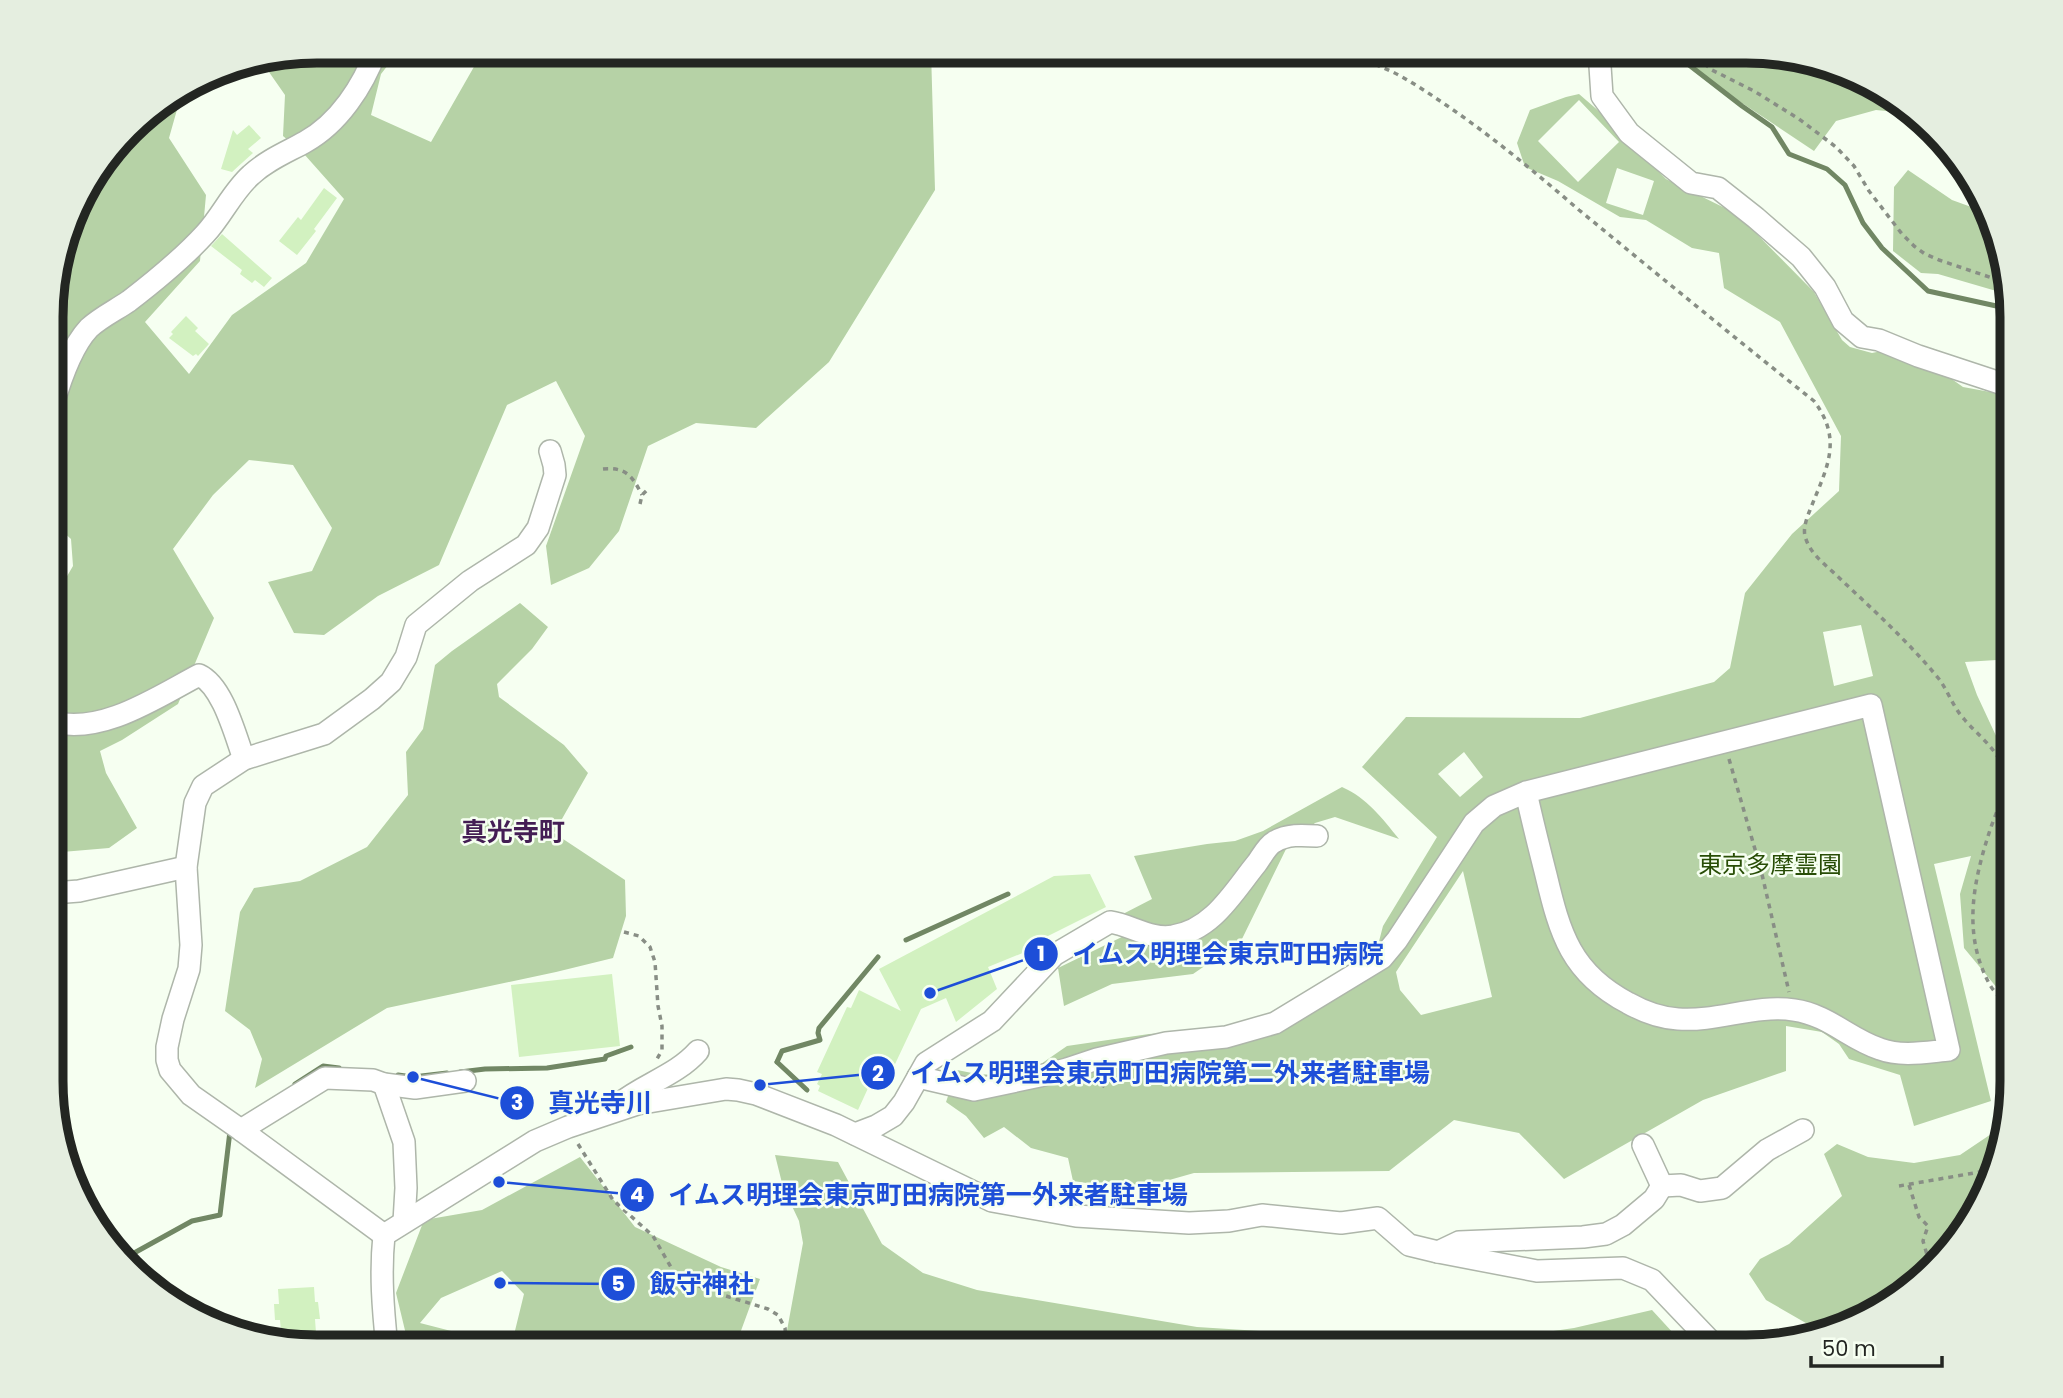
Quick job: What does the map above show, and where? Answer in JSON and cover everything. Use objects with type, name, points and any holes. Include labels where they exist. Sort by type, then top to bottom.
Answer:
[{"type":"street","points":[[63,372],[89,329],[138,294],[206,233],[251,175],[279,155],[308,141],[334,119],[355,95],[370,63]]},
{"type":"street","points":[[1600,63],[1602,96],[1629,133],[1690,183],[1718,188],[1801,257],[1825,287],[1843,321],[1862,337],[1879,340],[2000,383]]},
{"type":"street","points":[[384,1235],[191,1095],[170,1070],[166,1046],[189,969],[191,944],[186,867],[198,793],[210,781],[244,759],[324,734],[391,682],[406,657],[416,625],[470,581],[526,545],[538,528],[555,475],[550,451]]},
{"type":"street","points":[[63,724],[81,724],[125,714],[199,676],[215,690],[227,713],[244,759]]},
{"type":"street","points":[[918,1077],[974,1090],[1166,1043],[1226,1037],[1275,1023],[1382,958],[1397,940],[1474,823],[1494,806],[1526,792],[1725,744],[1871,705],[1948,1050],[1882,1051],[1864,1043],[1829,1020],[1793,1010],[1758,1009],[1698,1020],[1675,1019],[1641,1010],[1617,997],[1586,972],[1572,954],[1557,922],[1526,792]]},
{"type":"street","points":[[855,1134],[892,1116],[904,1102],[926,1062],[992,1021],[1054,955],[1110,922],[1157,936],[1172,937],[1193,930],[1219,912],[1272,843],[1292,835],[1317,836]]},
{"type":"street","points":[[63,892],[186,867]]},
{"type":"street","points":[[607,1114],[633,1092],[688,1062],[698,1051]]},
{"type":"street","points":[[241,1129],[325,1078],[373,1080],[415,1088],[465,1081]]},
{"type":"street","points":[[384,1084],[404,1142],[404,1222]]},
{"type":"street","points":[[384,1235],[535,1141],[637,1104],[726,1089],[773,1100],[855,1134],[992,1201],[1076,1216],[1189,1223],[1229,1222],[1262,1215],[1341,1223],[1378,1219],[1409,1245],[1438,1252],[1537,1270],[1623,1268],[1652,1280],[1705,1335]]},
{"type":"street","points":[[1662,1186],[1681,1185],[1700,1191],[1722,1188],[1767,1150],[1803,1130]]},
{"type":"street","points":[[1643,1145],[1662,1186]]},
{"type":"street","points":[[1438,1252],[1459,1242],[1606,1234],[1654,1199],[1662,1186]]},
{"type":"street","points":[[384,1235],[382,1256],[386,1335]]},
{"type":"path","points":[[1212,63],[1257,63]]},
{"type":"path","points":[[1369,63],[1391,70],[1422,88],[1484,131],[1814,401],[1830,430],[1830,456],[1807,517],[1804,534],[1814,554],[1899,633],[1940,681],[1961,716],[2000,763]]},
{"type":"path","points":[[1704,63],[1799,119],[1836,146],[1854,166],[1869,191],[1902,234],[1925,254],[1997,280]]},
{"type":"path","points":[[603,469],[617,467],[629,474],[642,495]]},
{"type":"path","points":[[640,504],[642,495],[649,488]]},
{"type":"path","points":[[1725,744],[1761,870],[1793,1010]]},
{"type":"path","points":[[2000,804],[1974,887],[1972,932],[1979,959],[1991,987],[2000,996]]},
{"type":"path","points":[[624,932],[639,936],[650,947],[655,962],[662,1050],[653,1067]]},
{"type":"path","points":[[568,1127],[613,1200],[653,1236],[676,1276],[713,1292],[768,1309],[778,1315],[786,1335]]},
{"type":"path","points":[[1899,1186],[1983,1171]]},
{"type":"path","points":[[1909,1185],[1919,1217],[1928,1226],[1923,1241],[1928,1257]]},
{"type":"green space","points":[[317,63],[390,63],[381,74],[371,115],[431,142],[476,63],[931,63],[935,190],[829,362],[756,428],[696,423],[648,446],[619,531],[589,568],[551,585],[546,546],[585,436],[556,381],[507,405],[439,565],[378,596],[324,635],[294,633],[268,582],[312,571],[332,528],[293,465],[249,460],[213,495],[173,549],[214,618],[178,704],[100,751],[106,773],[137,828],[109,848],[63,852],[63,661],[67,633],[63,583],[73,566],[71,539],[63,532],[63,317],[65,284],[72,252],[82,220],[106,176],[126,150],[150,126],[178,104],[169,138],[206,195],[200,261],[145,322],[189,374],[232,315],[306,263],[344,199],[304,154],[283,136],[285,95],[266,68]]},
{"type":"green space","points":[[1691,63],[1779,65],[1843,82],[1895,112],[1876,110],[1836,121],[1814,151],[1703,77]]},
{"type":"green space","name":"東京多摩霊園","points":[[1579,94],[1666,179],[1737,214],[1814,292],[1842,340],[1850,347],[1872,353],[1886,350],[1946,375],[1963,387],[2000,394],[2000,660],[1965,662],[2000,744],[2000,992],[1964,948],[1960,894],[1971,856],[1934,864],[1991,1101],[1914,1126],[1900,1075],[1849,1059],[1839,1044],[1822,1032],[1786,1026],[1786,1071],[1703,1100],[1564,1179],[1519,1133],[1454,1120],[1389,1171],[1194,1173],[1134,1190],[1073,1181],[1068,1158],[1031,1148],[1004,1127],[984,1138],[966,1116],[946,1102],[957,1070],[996,1075],[1038,1066],[1067,1046],[1149,1034],[1252,1027],[1371,972],[1383,926],[1437,837],[1362,767],[1406,717],[1580,718],[1714,682],[1730,668],[1745,593],[1792,534],[1839,491],[1841,436],[1780,322],[1724,288],[1719,253],[1692,248],[1646,220],[1620,217],[1558,181],[1525,167],[1517,143],[1530,110]],"holes":[[[1579,100],[1619,142],[1578,182],[1538,141]],[[1617,168],[1654,181],[1643,215],[1606,203]],[[1861,625],[1873,676],[1834,686],[1823,632]],[[1464,752],[1483,777],[1460,797],[1438,774]],[[1463,871],[1492,997],[1421,1015],[1400,990],[1396,972]]]},
{"type":"green space","points":[[1908,170],[1952,200],[1976,209],[1991,252],[1998,292],[1938,274],[1921,273],[1893,251],[1894,187]]},
{"type":"green space","points":[[520,603],[548,627],[532,649],[497,684],[499,697],[564,745],[588,773],[554,833],[625,880],[626,916],[613,958],[387,1008],[255,1088],[262,1059],[250,1030],[225,1011],[240,912],[254,888],[300,881],[367,847],[408,795],[406,752],[423,729],[435,665]]},
{"type":"green space","points":[[1342,787],[1367,803],[1399,839],[1335,817],[1315,823],[1288,845],[1241,941],[1193,974],[1112,984],[1064,1006],[1058,968],[1128,934],[1121,915],[1152,899],[1134,856],[1235,841],[1263,831]]},
{"type":"green space","points":[[1995,1132],[1981,1178],[1957,1222],[1937,1248],[1913,1272],[1873,1301],[1843,1316],[1811,1326],[1766,1300],[1749,1274],[1760,1259],[1789,1244],[1842,1196],[1824,1154],[1837,1144],[1868,1157],[1914,1163],[1960,1155]]},
{"type":"green space","points":[[775,1155],[838,1162],[882,1244],[923,1273],[977,1290],[1197,1327],[1323,1335],[786,1335],[803,1243],[799,1221],[783,1187]]},
{"type":"green space","points":[[580,1157],[635,1227],[721,1267],[760,1279],[739,1335],[514,1335],[524,1294],[502,1271],[441,1298],[420,1323],[455,1332],[456,1335],[406,1335],[396,1293],[424,1220],[482,1210]]},
{"type":"green space","points":[[1652,1310],[1675,1335],[1526,1335],[1574,1328]]},
{"type":"building","points":[[249,125],[261,138],[248,149],[253,153],[232,172],[221,169],[233,130],[237,135]]},
{"type":"building","points":[[324,188],[337,198],[297,255],[279,241],[298,217],[301,220]]},
{"type":"building","points":[[222,234],[272,278],[264,287],[255,280],[252,283],[240,274],[242,270],[211,246]]},
{"type":"building","points":[[186,316],[198,328],[195,331],[209,344],[198,356],[193,356],[169,338]]},
{"type":"building","points":[[1090,874],[1106,907],[1040,940],[1030,950],[988,967],[997,989],[956,1022],[946,998],[921,1009],[888,1079],[875,1073],[858,1110],[818,1091],[820,1086],[817,1084],[822,1074],[817,1072],[847,1007],[851,1008],[859,990],[901,1011],[879,969],[1054,876]]},
{"type":"building","points":[[612,974],[620,1046],[519,1057],[511,985]]},
{"type":"building","points":[[314,1287],[320,1319],[315,1319],[316,1335],[281,1332],[280,1320],[275,1320],[274,1304],[279,1304],[278,1289]]},
{"type":"waterway","points":[[1686,63],[1772,127],[1789,154],[1827,169],[1845,185],[1863,223],[1882,248],[1928,291],[1999,307]]},
{"type":"waterway","points":[[906,940],[1008,894]]},
{"type":"waterway","points":[[777,1062],[782,1051],[820,1040],[819,1028],[878,957]]},
{"type":"waterway","points":[[460,1072],[547,1068],[605,1059],[606,1056],[631,1047]]},
{"type":"waterway","points":[[777,1062],[807,1090]]},
{"type":"waterway","points":[[295,1084],[323,1066],[339,1068]]},
{"type":"waterway","points":[[398,1075],[413,1077],[447,1073]]},
{"type":"waterway","points":[[132,1254],[192,1221],[220,1215],[230,1131]]},
{"type":"place","name":"イムス明理会東京町田病院","points":[[930,993]]},
{"type":"place","name":"真光寺川","points":[[413,1077]]},
{"type":"place","name":"イムス明理会東京町田病院第二外来者駐車場","points":[[760,1085]]},
{"type":"place","name":"イムス明理会東京町田病院第一外来者駐車場","points":[[499,1182]]},
{"type":"place","name":"飯守神社","points":[[500,1283]]},
{"type":"district","name":"真光寺町","points":[[513,832]]}]
